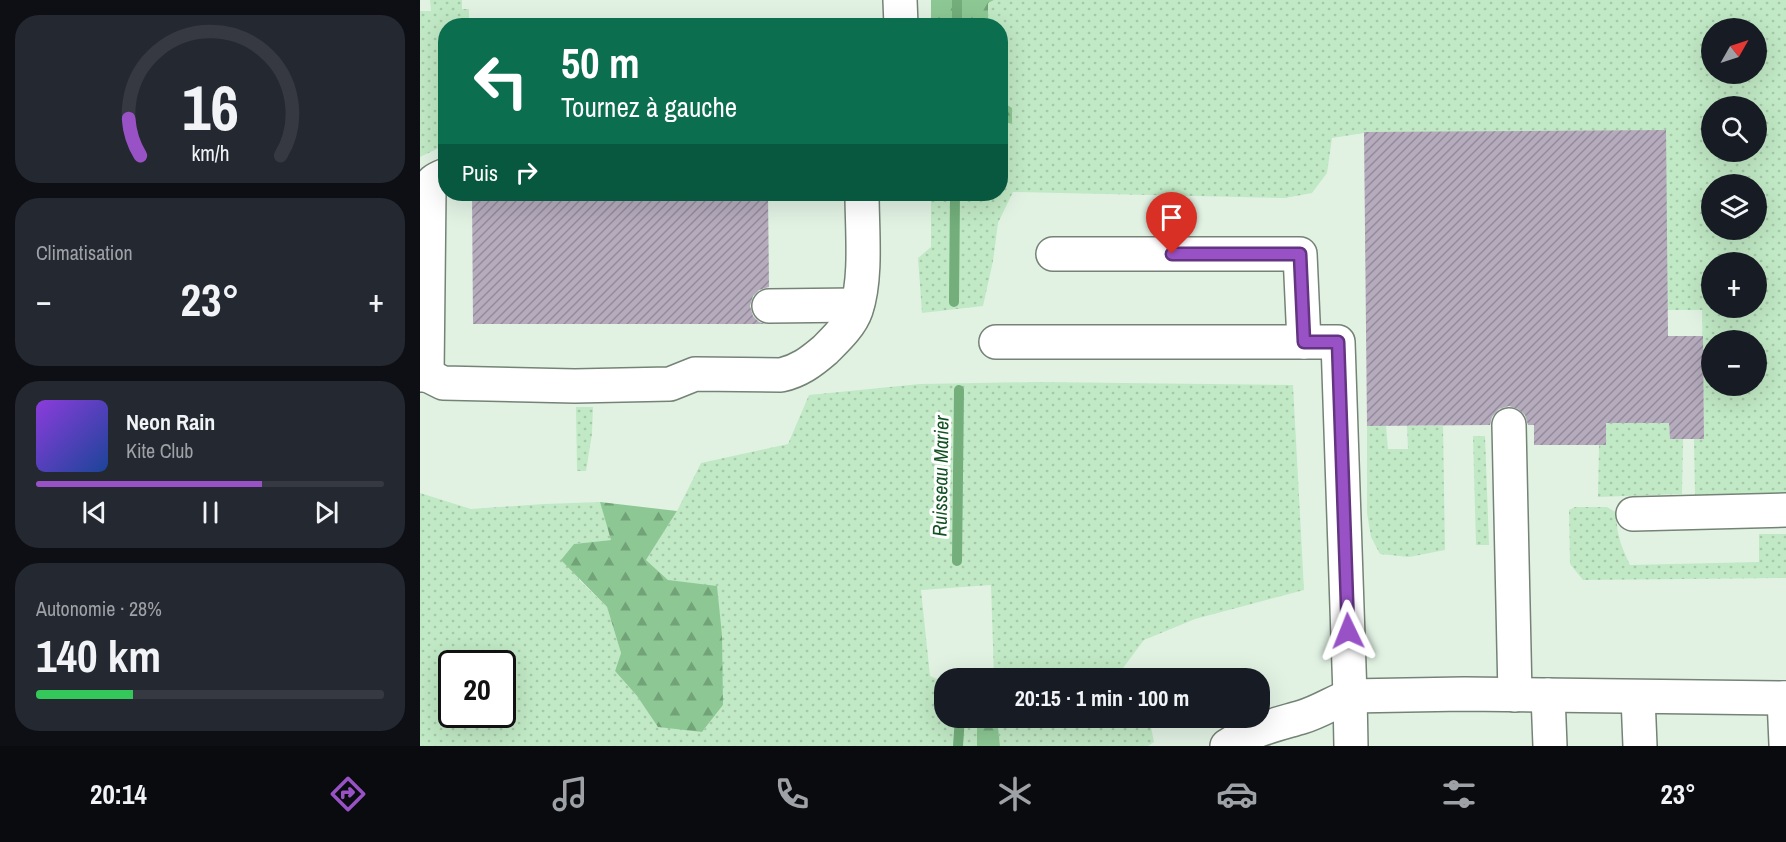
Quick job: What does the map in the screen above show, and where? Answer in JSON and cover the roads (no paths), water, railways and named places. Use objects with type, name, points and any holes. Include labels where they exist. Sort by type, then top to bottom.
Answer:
[{"type":"lane","points":[[900,0],[901,18]]},
{"type":"lane","points":[[438,178],[430,186],[424,203],[424,375],[443,383],[575,386],[670,384],[695,374],[781,375],[793,372],[815,358],[846,328],[856,311],[862,290],[862,201]]},
{"type":"lane","points":[[1053,254],[1300,254],[1304,342]]},
{"type":"lane","points":[[769,306],[857,305]]},
{"type":"lane","points":[[996,342],[1338,342],[1351,746]]},
{"type":"lane","points":[[1509,425],[1515,695]]},
{"type":"lane","points":[[1633,514],[1786,510]]},
{"type":"lane","points":[[1227,746],[1244,735],[1309,714],[1350,696],[1515,695],[1785,698],[1784,737],[1786,744]]},
{"type":"lane","points":[[1548,695],[1550,746]]},
{"type":"lane","points":[[1638,696],[1640,746]]},
{"type":"waterway","name":"Ruisseau Marier","points":[[957,0],[957,18]]},
{"type":"waterway","name":"Ruisseau Marier","points":[[954,302],[955,201]]},
{"type":"waterway","name":"Ruisseau Marier","points":[[957,561],[959,390]]},
{"type":"waterway","name":"Ruisseau Marier","points":[[958,746],[959,728]]}]
